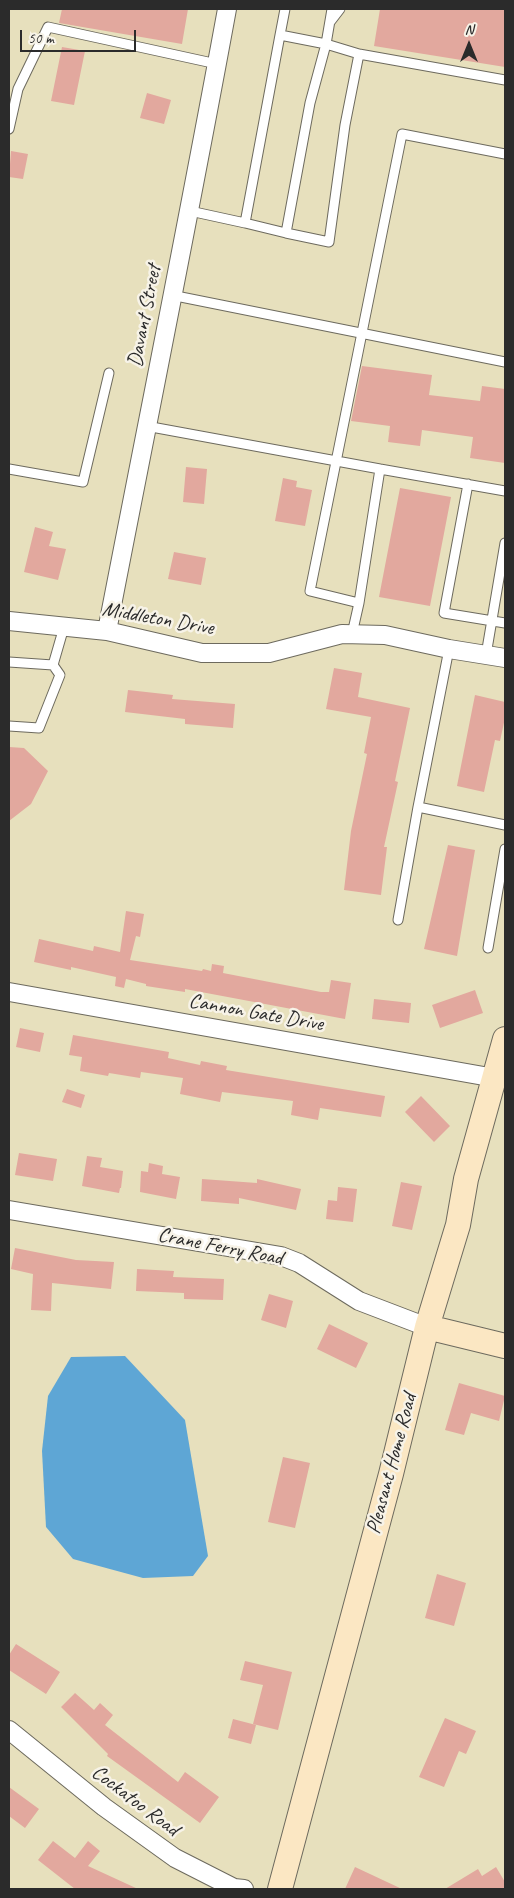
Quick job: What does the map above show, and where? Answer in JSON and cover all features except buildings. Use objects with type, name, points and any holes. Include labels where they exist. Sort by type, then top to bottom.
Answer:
[{"type":"main road","name":"Pleasant Home Road","points":[[280,1889],[391,1474],[427,1327],[458,1225],[466,1179],[497,1091],[505,1039]]},
{"type":"main road","name":"Crane Ferry Road","points":[[427,1327],[505,1346]]},
{"type":"street","name":"Davant Street","points":[[107,631],[171,295],[190,211],[227,9]]},
{"type":"street","name":"Middleton Drive","points":[[9,621],[107,631],[202,653],[269,653],[333,636],[352,634],[385,635],[449,649],[505,658]]},
{"type":"street","name":"Cannon Gate Drive","points":[[9,992],[497,1091]]},
{"type":"street","name":"Crane Ferry Road","points":[[9,1210],[281,1256],[299,1263],[359,1301],[427,1327]]},
{"type":"street","name":"Cockatoo Road","points":[[9,1730],[104,1807],[175,1858],[234,1888],[244,1889]]},
{"type":"lane","points":[[245,223],[285,9]]},
{"type":"lane","points":[[286,233],[310,103],[326,44],[332,9]]},
{"type":"lane","points":[[329,24],[340,9]]},
{"type":"lane","points":[[9,129],[18,89],[48,27],[217,64]]},
{"type":"lane","points":[[280,35],[326,44],[359,54],[505,80]]},
{"type":"lane","points":[[190,211],[329,242],[345,125],[359,54]]},
{"type":"lane","points":[[359,603],[310,592],[364,333],[402,134],[505,154]]},
{"type":"lane","points":[[171,295],[505,362]]},
{"type":"lane","points":[[9,469],[83,482],[109,373]]},
{"type":"lane","points":[[146,426],[336,462],[505,491]]},
{"type":"lane","points":[[352,634],[359,603],[380,469]]},
{"type":"lane","points":[[468,484],[444,614],[505,623]]},
{"type":"lane","points":[[486,655],[505,543]]},
{"type":"lane","points":[[52,665],[64,627]]},
{"type":"lane","points":[[398,920],[449,649]]},
{"type":"lane","points":[[9,662],[52,665],[60,675],[39,728],[9,726]]},
{"type":"lane","points":[[418,807],[505,825]]},
{"type":"lane","points":[[488,948],[505,849]]},
{"type":"water","points":[[125,1356],[185,1420],[208,1556],[193,1576],[143,1578],[73,1559],[46,1527],[42,1451],[48,1396],[71,1357]]}]
